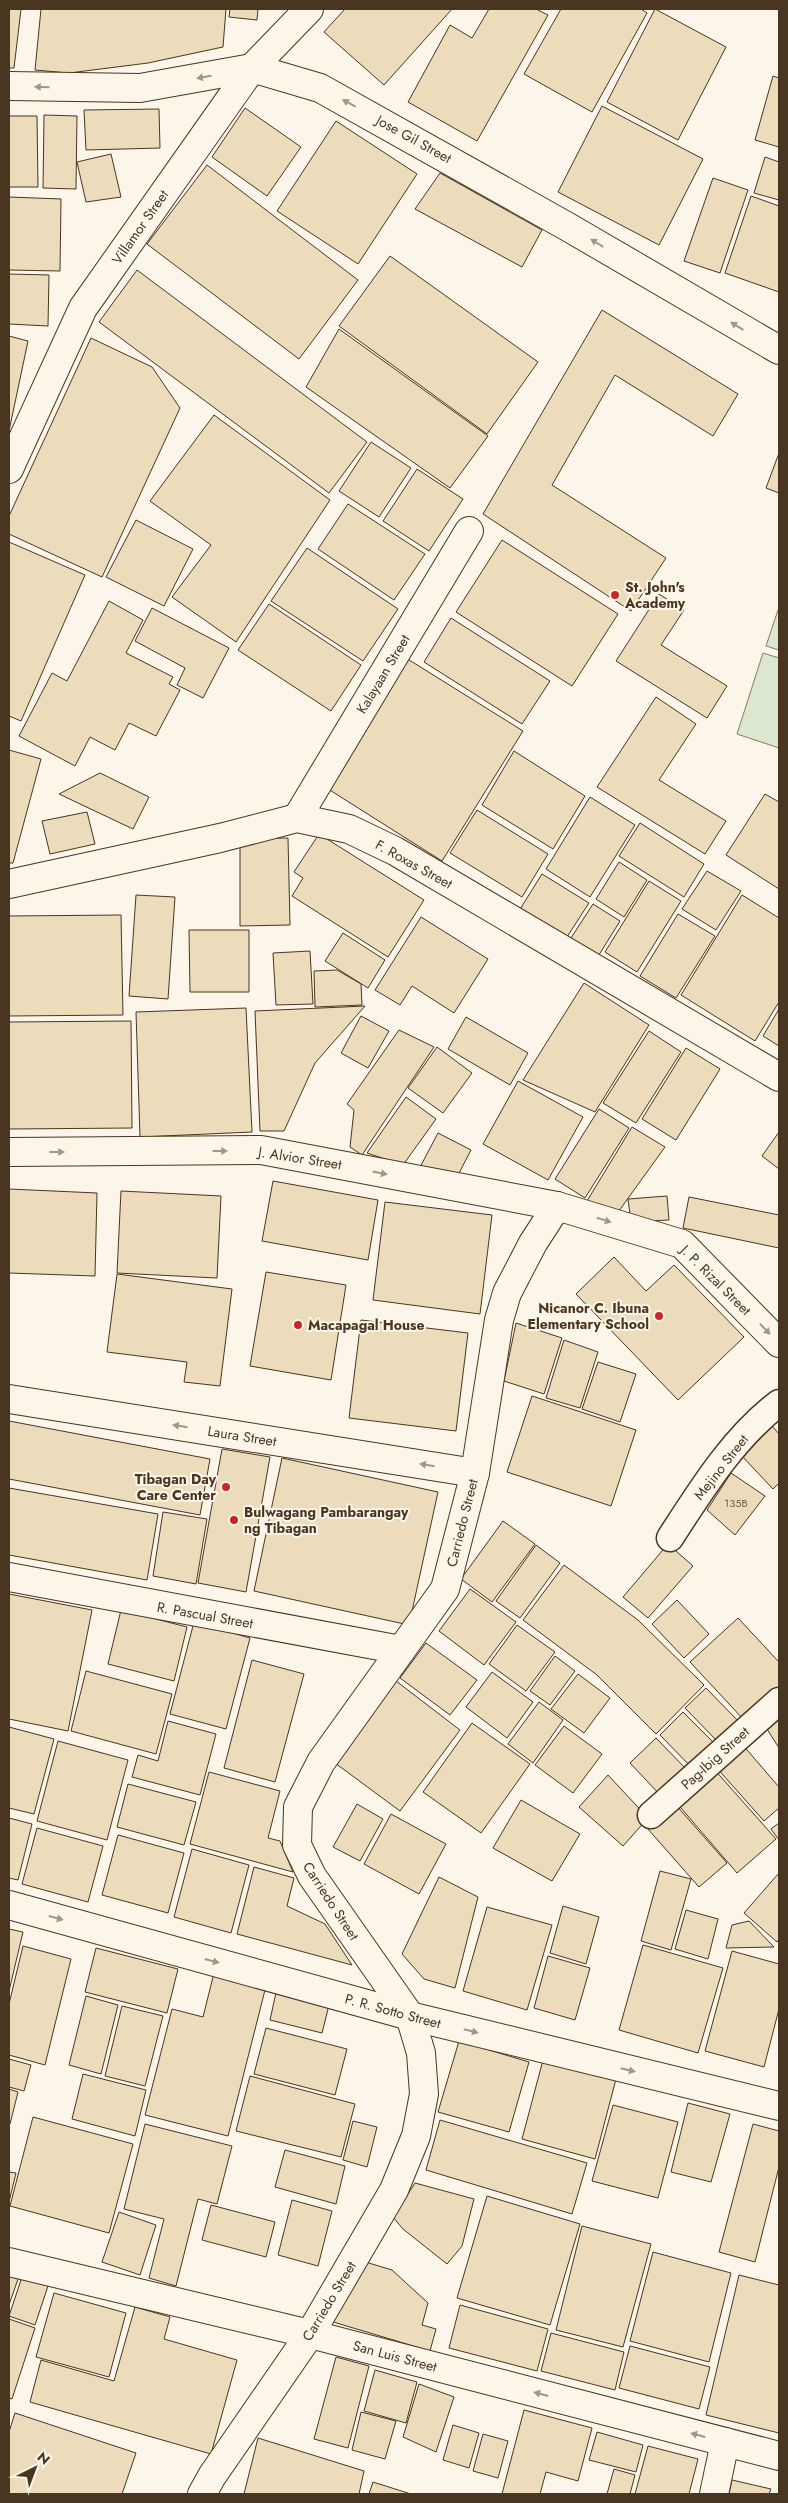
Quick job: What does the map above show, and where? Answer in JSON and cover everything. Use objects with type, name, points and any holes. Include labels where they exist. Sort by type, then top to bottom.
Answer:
[{"type":"street","name":"Villamor Street","points":[[9,470],[83,308],[252,68],[309,9]]},
{"type":"street","name":"Jose Gil Street","points":[[9,86],[140,88],[252,68],[320,88],[568,226],[779,350]]},
{"type":"street","name":"Kalayaan Street","points":[[297,818],[469,531]]},
{"type":"street","name":"F. Roxas Street","points":[[9,884],[220,838],[297,818],[349,829],[395,851],[779,1077]]},
{"type":"street","name":"J. Alvior Street","points":[[9,1152],[261,1150],[557,1206]]},
{"type":"street","name":"J. P. Rizal Street","points":[[557,1206],[682,1244],[779,1343]]},
{"type":"street","name":"Carriedo Street","points":[[202,2494],[212,2476],[310,2334],[394,2190],[416,2136],[424,2094],[421,2054],[410,2016],[312,1876],[297,1845],[298,1806],[321,1762],[445,1589],[475,1473],[499,1320],[507,1293],[533,1242],[557,1206]]},
{"type":"street","name":"Laura Street","points":[[9,1399],[475,1473]]},
{"type":"street","name":"Mejino Street","points":[[670,1538],[707,1481],[758,1418],[779,1403]]},
{"type":"street","name":"R. Pascual Street","points":[[9,1577],[401,1650]]},
{"type":"street","name":"Pag-Ibig Street","points":[[651,1814],[779,1701]]},
{"type":"street","name":"P. R. Sotto Street","points":[[9,1905],[410,2016],[779,2106]]},
{"type":"street","name":"San Luis Street","points":[[9,2262],[310,2334],[779,2456]]},
{"type":"street","points":[[714,2494],[725,2442]]},
{"type":"green space","points":[[779,607],[779,650],[766,646]]},
{"type":"green space","points":[[763,653],[779,658],[779,748],[737,734]]},
{"type":"building","points":[[9,9],[21,9],[14,68],[9,68]]},
{"type":"building","points":[[41,9],[226,9],[223,47],[148,63],[69,73],[35,70]]},
{"type":"building","points":[[230,9],[258,9],[257,20],[229,17]]},
{"type":"building","points":[[345,9],[452,9],[384,85],[324,32]]},
{"type":"building","points":[[489,9],[536,9],[548,15],[477,141],[408,102],[450,25],[472,38]]},
{"type":"building","points":[[561,9],[641,9],[647,13],[592,112],[524,74]]},
{"type":"building","points":[[655,9],[726,47],[678,140],[607,102]]},
{"type":"building","points":[[773,76],[779,78],[779,147],[755,140]]},
{"type":"building","points":[[602,106],[703,159],[659,245],[558,192]]},
{"type":"building","points":[[245,108],[301,147],[267,196],[212,157]]},
{"type":"building","points":[[159,109],[160,148],[86,150],[84,110]]},
{"type":"building","points":[[44,115],[77,116],[76,189],[43,188]]},
{"type":"building","points":[[9,116],[37,116],[38,187],[9,187]]},
{"type":"building","points":[[336,121],[417,174],[358,264],[277,211]]},
{"type":"building","points":[[111,154],[121,197],[86,202],[77,162]]},
{"type":"building","points":[[765,157],[779,162],[779,200],[754,193]]},
{"type":"building","points":[[207,165],[358,280],[299,359],[147,244]]},
{"type":"building","points":[[440,173],[542,230],[522,267],[415,209]]},
{"type":"building","points":[[713,178],[748,190],[720,273],[684,261]]},
{"type":"building","points":[[751,196],[779,206],[779,292],[725,273]]},
{"type":"building","points":[[9,197],[61,199],[60,271],[9,270]]},
{"type":"building","points":[[390,256],[538,362],[487,434],[339,326]]},
{"type":"building","points":[[137,270],[367,442],[329,493],[99,322]]},
{"type":"building","points":[[9,274],[49,275],[48,326],[9,324]]},
{"type":"building","points":[[602,310],[738,394],[713,436],[615,375],[552,485],[666,558],[631,611],[483,514]]},
{"type":"building","points":[[339,329],[488,436],[450,488],[306,387]]},
{"type":"building","points":[[9,336],[28,341],[9,431]]},
{"type":"building","points":[[91,338],[152,367],[180,408],[102,577],[9,534],[9,516]]},
{"type":"building","points":[[214,415],[330,500],[236,642],[172,597],[211,545],[150,501]]},
{"type":"building","points":[[371,442],[411,468],[379,517],[339,491]]},
{"type":"building","points":[[779,453],[779,493],[766,488]]},
{"type":"building","points":[[417,469],[463,499],[429,551],[383,521]]},
{"type":"building","points":[[348,504],[425,554],[394,600],[318,549]]},
{"type":"building","points":[[136,520],[193,549],[164,606],[106,577]]},
{"type":"building","points":[[502,540],[618,614],[572,686],[456,612]]},
{"type":"building","points":[[9,542],[85,575],[21,721],[9,716]]},
{"type":"building","points":[[307,548],[398,609],[363,661],[271,601]]},
{"type":"building","points":[[659,594],[684,610],[661,645],[727,686],[707,718],[616,661]]},
{"type":"building","points":[[109,601],[143,620],[126,653],[173,677],[169,684],[180,690],[156,736],[129,723],[115,750],[90,737],[75,766],[19,736],[52,673],[67,681]]},
{"type":"building","points":[[269,604],[361,665],[331,711],[238,650]]},
{"type":"building","points":[[152,608],[229,648],[203,698],[177,685],[185,668],[135,641]]},
{"type":"building","points":[[451,618],[550,681],[522,724],[424,662]]},
{"type":"building","points":[[406,658],[523,731],[442,861],[325,787]]},
{"type":"building","points":[[656,697],[696,724],[659,780],[726,821],[705,854],[597,787]]},
{"type":"building","points":[[9,750],[41,759],[13,863],[9,863]]},
{"type":"building","points":[[514,751],[585,796],[553,849],[482,805]]},
{"type":"building","points":[[100,773],[149,797],[133,829],[59,794]]},
{"type":"building","points":[[765,794],[779,802],[779,889],[726,855]]},
{"type":"building","points":[[590,797],[635,825],[590,897],[546,869]]},
{"type":"building","points":[[477,810],[548,854],[522,897],[450,853]]},
{"type":"building","points":[[87,812],[95,844],[50,854],[42,821]]},
{"type":"building","points":[[640,823],[704,864],[684,897],[619,856]]},
{"type":"building","points":[[319,834],[424,900],[388,957],[292,896],[303,878],[294,872]]},
{"type":"building","points":[[288,838],[290,925],[240,926],[240,839]]},
{"type":"building","points":[[619,862],[647,880],[624,917],[596,899]]},
{"type":"building","points":[[707,871],[741,891],[716,930],[682,909]]},
{"type":"building","points":[[542,874],[589,903],[563,943],[517,914]]},
{"type":"building","points":[[649,881],[681,901],[637,972],[605,952]]},
{"type":"building","points":[[136,895],[175,897],[168,999],[129,996]]},
{"type":"building","points":[[742,895],[779,918],[779,1002],[755,1041],[681,995]]},
{"type":"building","points":[[593,904],[620,921],[597,958],[569,941]]},
{"type":"building","points":[[678,914],[715,936],[676,998],[640,976]]},
{"type":"building","points":[[121,915],[123,1015],[9,1016],[9,916]]},
{"type":"building","points":[[421,917],[488,959],[454,1013],[412,986],[400,1005],[375,990]]},
{"type":"building","points":[[189,930],[249,930],[249,992],[190,992]]},
{"type":"building","points":[[343,933],[385,960],[368,988],[325,961]]},
{"type":"building","points":[[310,951],[313,1004],[276,1005],[273,953]]},
{"type":"building","points":[[337,970],[361,984],[362,1005],[315,1007],[314,971]]},
{"type":"building","points":[[584,983],[649,1025],[595,1112],[523,1080]]},
{"type":"building","points":[[365,1006],[315,1063],[284,1131],[260,1131],[255,1011]]},
{"type":"building","points":[[246,1008],[252,1132],[140,1137],[136,1012]]},
{"type":"building","points":[[779,1009],[779,1046],[763,1036]]},
{"type":"building","points":[[361,1016],[389,1031],[368,1068],[341,1053]]},
{"type":"building","points":[[466,1017],[528,1053],[510,1085],[448,1049]]},
{"type":"building","points":[[131,1021],[132,1128],[9,1129],[9,1022]]},
{"type":"building","points":[[399,1030],[434,1047],[362,1155],[350,1147],[354,1110],[347,1104]]},
{"type":"building","points":[[649,1031],[681,1052],[636,1123],[603,1103]]},
{"type":"building","points":[[437,1047],[472,1073],[443,1113],[408,1088]]},
{"type":"building","points":[[686,1048],[720,1069],[676,1140],[642,1119]]},
{"type":"building","points":[[518,1081],[583,1117],[548,1180],[483,1144]]},
{"type":"building","points":[[406,1097],[436,1119],[403,1165],[367,1153]]},
{"type":"building","points":[[599,1109],[629,1128],[585,1198],[555,1179]]},
{"type":"building","points":[[632,1127],[665,1147],[616,1215],[587,1201]]},
{"type":"building","points":[[779,1132],[779,1169],[762,1156]]},
{"type":"building","points":[[438,1133],[471,1150],[458,1175],[418,1171]]},
{"type":"building","points":[[273,1181],[378,1200],[368,1260],[262,1241]]},
{"type":"building","points":[[9,1189],[97,1193],[95,1276],[9,1273]]},
{"type":"building","points":[[121,1191],[221,1196],[217,1278],[117,1273]]},
{"type":"building","points":[[667,1196],[669,1220],[631,1222],[628,1199]]},
{"type":"building","points":[[689,1197],[779,1215],[779,1248],[683,1228]]},
{"type":"building","points":[[385,1202],[492,1215],[480,1314],[373,1300]]},
{"type":"building","name":"Nicanor C. Ibuna Elementary School","points":[[614,1257],[646,1291],[674,1265],[744,1337],[678,1400],[576,1294]]},
{"type":"building","name":"Macapagal House","points":[[266,1272],[346,1285],[331,1380],[250,1366]]},
{"type":"building","points":[[117,1274],[232,1289],[220,1386],[184,1382],[187,1362],[107,1352]]},
{"type":"building","points":[[361,1320],[468,1333],[456,1431],[349,1418]]},
{"type":"building","points":[[516,1323],[562,1338],[544,1394],[504,1381]]},
{"type":"building","points":[[564,1340],[598,1352],[580,1408],[546,1398]]},
{"type":"building","points":[[598,1362],[636,1374],[620,1422],[582,1409]]},
{"type":"building","points":[[532,1396],[636,1430],[611,1506],[507,1472]]},
{"type":"building","points":[[9,1421],[210,1459],[200,1515],[9,1479]]},
{"type":"building","points":[[772,1426],[779,1434],[779,1483],[773,1489],[741,1455]]},
{"type":"building","name":"Bulwagang Pambarangay ng Tibagan","points":[[222,1449],[270,1457],[246,1592],[198,1583]]},
{"type":"building","points":[[282,1458],[438,1492],[409,1625],[254,1591]]},
{"type":"building","points":[[731,1473],[765,1496],[735,1535],[707,1510]]},
{"type":"building","points":[[9,1488],[158,1514],[147,1580],[9,1555]]},
{"type":"building","points":[[163,1512],[207,1519],[196,1584],[153,1576]]},
{"type":"building","points":[[503,1521],[535,1544],[492,1602],[461,1579]]},
{"type":"building","points":[[668,1544],[693,1566],[648,1618],[623,1597]]},
{"type":"building","points":[[536,1545],[560,1563],[520,1618],[496,1601]]},
{"type":"building","points":[[564,1565],[638,1620],[704,1685],[656,1734],[597,1675],[523,1620]]},
{"type":"building","points":[[470,1589],[516,1622],[484,1665],[439,1631]]},
{"type":"building","points":[[9,1594],[92,1610],[68,1731],[9,1719]]},
{"type":"building","points":[[677,1600],[709,1634],[684,1658],[652,1624]]},
{"type":"building","points":[[121,1610],[187,1627],[174,1681],[108,1664]]},
{"type":"building","points":[[738,1618],[779,1662],[779,1687],[744,1720],[690,1662]]},
{"type":"building","points":[[194,1622],[250,1638],[226,1729],[170,1714]]},
{"type":"building","points":[[517,1625],[555,1652],[526,1691],[489,1664]]},
{"type":"building","points":[[426,1643],[477,1680],[450,1715],[400,1678]]},
{"type":"building","points":[[555,1656],[575,1671],[550,1705],[530,1691]]},
{"type":"building","points":[[252,1660],[304,1674],[275,1782],[224,1768]]},
{"type":"building","points":[[86,1671],[172,1694],[156,1754],[71,1731]]},
{"type":"building","points":[[492,1672],[533,1702],[507,1738],[466,1707]]},
{"type":"building","points":[[578,1674],[610,1698],[584,1733],[551,1709]]},
{"type":"building","points":[[396,1681],[460,1730],[400,1811],[335,1763]]},
{"type":"building","points":[[706,1688],[740,1723],[719,1743],[685,1708]]},
{"type":"building","points":[[539,1702],[563,1720],[533,1763],[508,1744]]},
{"type":"building","points":[[683,1712],[717,1746],[693,1769],[660,1735]]},
{"type":"building","points":[[779,1720],[779,1748],[767,1729]]},
{"type":"building","points":[[168,1721],[216,1734],[200,1795],[132,1777],[138,1755],[158,1761]]},
{"type":"building","points":[[472,1723],[530,1764],[481,1833],[423,1792]]},
{"type":"building","points":[[564,1726],[602,1754],[573,1793],[535,1765]]},
{"type":"building","points":[[9,1727],[54,1739],[34,1814],[9,1808]]},
{"type":"building","points":[[656,1738],[690,1773],[663,1798],[630,1763]]},
{"type":"building","points":[[58,1741],[128,1760],[107,1840],[37,1821]]},
{"type":"building","points":[[741,1743],[779,1787],[779,1808],[764,1821],[715,1766]]},
{"type":"building","points":[[713,1768],[776,1839],[737,1873],[675,1801]]},
{"type":"building","points":[[209,1772],[280,1791],[268,1838],[280,1841],[293,1872],[190,1844]]},
{"type":"building","points":[[608,1775],[648,1818],[623,1846],[579,1807]]},
{"type":"building","points":[[128,1784],[196,1802],[184,1845],[117,1827]]},
{"type":"building","points":[[521,1800],[580,1834],[552,1881],[493,1848]]},
{"type":"building","points":[[357,1804],[383,1819],[360,1861],[333,1847]]},
{"type":"building","points":[[675,1804],[727,1863],[699,1887],[647,1828]]},
{"type":"building","points":[[391,1814],[446,1844],[419,1894],[364,1864]]},
{"type":"building","points":[[9,1818],[32,1824],[18,1880],[9,1878]]},
{"type":"building","points":[[779,1823],[779,1840],[771,1829]]},
{"type":"building","points":[[37,1828],[103,1846],[88,1902],[22,1884]]},
{"type":"building","points":[[118,1835],[184,1853],[168,1913],[102,1895]]},
{"type":"building","points":[[192,1849],[249,1865],[231,1933],[174,1917]]},
{"type":"building","points":[[254,1867],[294,1878],[287,1906],[325,1924],[352,1965],[237,1934]]},
{"type":"building","points":[[660,1871],[691,1879],[671,1950],[641,1941]]},
{"type":"building","points":[[779,1873],[779,1939],[777,1942],[744,1913]]},
{"type":"building","points":[[439,1877],[478,1897],[455,1988],[424,1979],[402,1954]]},
{"type":"building","points":[[563,1906],[599,1917],[586,1964],[550,1953]]},
{"type":"building","points":[[487,1907],[552,1925],[527,2010],[463,1991]]},
{"type":"building","points":[[686,1910],[718,1919],[708,1959],[675,1949]]},
{"type":"building","points":[[749,1921],[774,1947],[726,1948],[732,1925]]},
{"type":"building","points":[[9,1929],[23,1932],[9,1991]]},
{"type":"building","points":[[643,1945],[723,1968],[698,2053],[619,2030]]},
{"type":"building","points":[[23,1946],[71,1959],[45,2065],[9,2055],[9,2004]]},
{"type":"building","points":[[96,1948],[178,1969],[167,2013],[85,1992]]},
{"type":"building","points":[[732,1951],[779,1964],[779,2009],[764,2067],[705,2051]]},
{"type":"building","points":[[548,1956],[590,1968],[575,2020],[534,2008]]},
{"type":"building","points":[[214,1973],[266,1986],[228,2136],[145,2115],[172,2009],[203,2017]]},
{"type":"building","points":[[277,1988],[330,2001],[322,2033],[270,2020]]},
{"type":"building","points":[[86,1996],[118,2005],[101,2074],[69,2065]]},
{"type":"building","points":[[122,2006],[163,2016],[145,2086],[105,2076]]},
{"type":"building","points":[[266,2028],[347,2049],[335,2095],[254,2074]]},
{"type":"building","points":[[459,2041],[529,2062],[509,2132],[438,2112]]},
{"type":"building","points":[[9,2059],[31,2065],[24,2091],[9,2087]]},
{"type":"building","points":[[543,2060],[616,2079],[595,2159],[522,2139]]},
{"type":"building","points":[[83,2074],[146,2090],[135,2136],[72,2119]]},
{"type":"building","points":[[250,2076],[355,2104],[341,2157],[236,2131]]},
{"type":"building","points":[[9,2089],[18,2092],[10,2124],[9,2124]]},
{"type":"building","points":[[688,2103],[730,2114],[711,2182],[671,2172]]},
{"type":"building","points":[[613,2105],[678,2122],[658,2198],[592,2181]]},
{"type":"building","points":[[33,2117],[133,2144],[109,2233],[10,2206]]},
{"type":"building","points":[[440,2120],[587,2163],[572,2214],[426,2170]]},
{"type":"building","points":[[353,2121],[377,2127],[367,2167],[343,2160]]},
{"type":"building","points":[[145,2124],[232,2146],[217,2204],[198,2199],[176,2286],[149,2278],[164,2219],[124,2209]]},
{"type":"building","points":[[753,2124],[779,2131],[779,2167],[755,2262],[719,2252]]},
{"type":"building","points":[[285,2150],[345,2166],[336,2204],[275,2187]]},
{"type":"building","points":[[9,2172],[16,2173],[9,2202]]},
{"type":"building","points":[[415,2183],[474,2199],[462,2246],[447,2264],[403,2229],[393,2217]]},
{"type":"building","points":[[487,2196],[580,2224],[550,2325],[457,2298]]},
{"type":"building","points":[[292,2200],[332,2211],[318,2266],[278,2255]]},
{"type":"building","points":[[211,2205],[275,2222],[266,2257],[202,2240]]},
{"type":"building","points":[[119,2212],[156,2225],[140,2275],[102,2262]]},
{"type":"building","points":[[582,2226],[651,2244],[623,2347],[556,2330]]},
{"type":"building","points":[[653,2252],[731,2273],[709,2362],[630,2341]]},
{"type":"building","points":[[362,2261],[392,2270],[428,2303],[422,2325],[436,2329],[430,2351],[330,2321]]},
{"type":"building","points":[[9,2273],[19,2276],[9,2305]]},
{"type":"building","points":[[739,2275],[779,2285],[779,2433],[706,2415]]},
{"type":"building","points":[[22,2277],[48,2286],[35,2325],[9,2316]]},
{"type":"building","points":[[54,2293],[126,2313],[109,2377],[36,2357]]},
{"type":"building","points":[[460,2305],[548,2329],[537,2371],[449,2348]]},
{"type":"building","points":[[135,2307],[170,2317],[164,2339],[237,2360],[211,2454],[30,2402],[41,2360],[114,2381]]},
{"type":"building","points":[[9,2319],[35,2328],[12,2399],[9,2398]]},
{"type":"building","points":[[551,2333],[624,2352],[615,2390],[541,2371]]},
{"type":"building","points":[[630,2346],[710,2367],[699,2409],[619,2388]]},
{"type":"building","points":[[336,2357],[369,2366],[348,2448],[314,2439]]},
{"type":"building","points":[[375,2370],[417,2382],[406,2423],[364,2411]]},
{"type":"building","points":[[419,2384],[454,2397],[436,2452],[403,2437]]},
{"type":"building","points":[[524,2410],[592,2428],[578,2481],[546,2472],[540,2494],[502,2494]]},
{"type":"building","points":[[361,2412],[396,2421],[385,2459],[352,2450]]},
{"type":"building","points":[[15,2413],[136,2453],[122,2494],[9,2494],[9,2432]]},
{"type":"building","points":[[453,2425],[479,2433],[469,2468],[443,2460]]},
{"type":"building","points":[[597,2432],[643,2445],[636,2472],[589,2460]]},
{"type":"building","points":[[483,2434],[508,2441],[498,2478],[473,2471]]},
{"type":"building","points":[[258,2438],[364,2471],[359,2494],[244,2494]]},
{"type":"building","points":[[648,2446],[698,2459],[689,2494],[635,2494]]},
{"type":"building","points":[[614,2469],[635,2475],[630,2494],[607,2494]]},
{"type":"building","points":[[732,2480],[771,2489],[769,2494],[729,2494]]},
{"type":"building","points":[[373,2482],[411,2494],[369,2494]]},
{"type":"place","name":"St. John's Academy","points":[[615,595]]},
{"type":"place","name":"Nicanor C. Ibuna Elementary School","points":[[659,1316]]},
{"type":"place","name":"Macapagal House","points":[[298,1325]]},
{"type":"place","name":"Tibagan Day Care Center","points":[[226,1487]]},
{"type":"place","name":"Bulwagang Pambarangay ng Tibagan","points":[[234,1520]]}]
